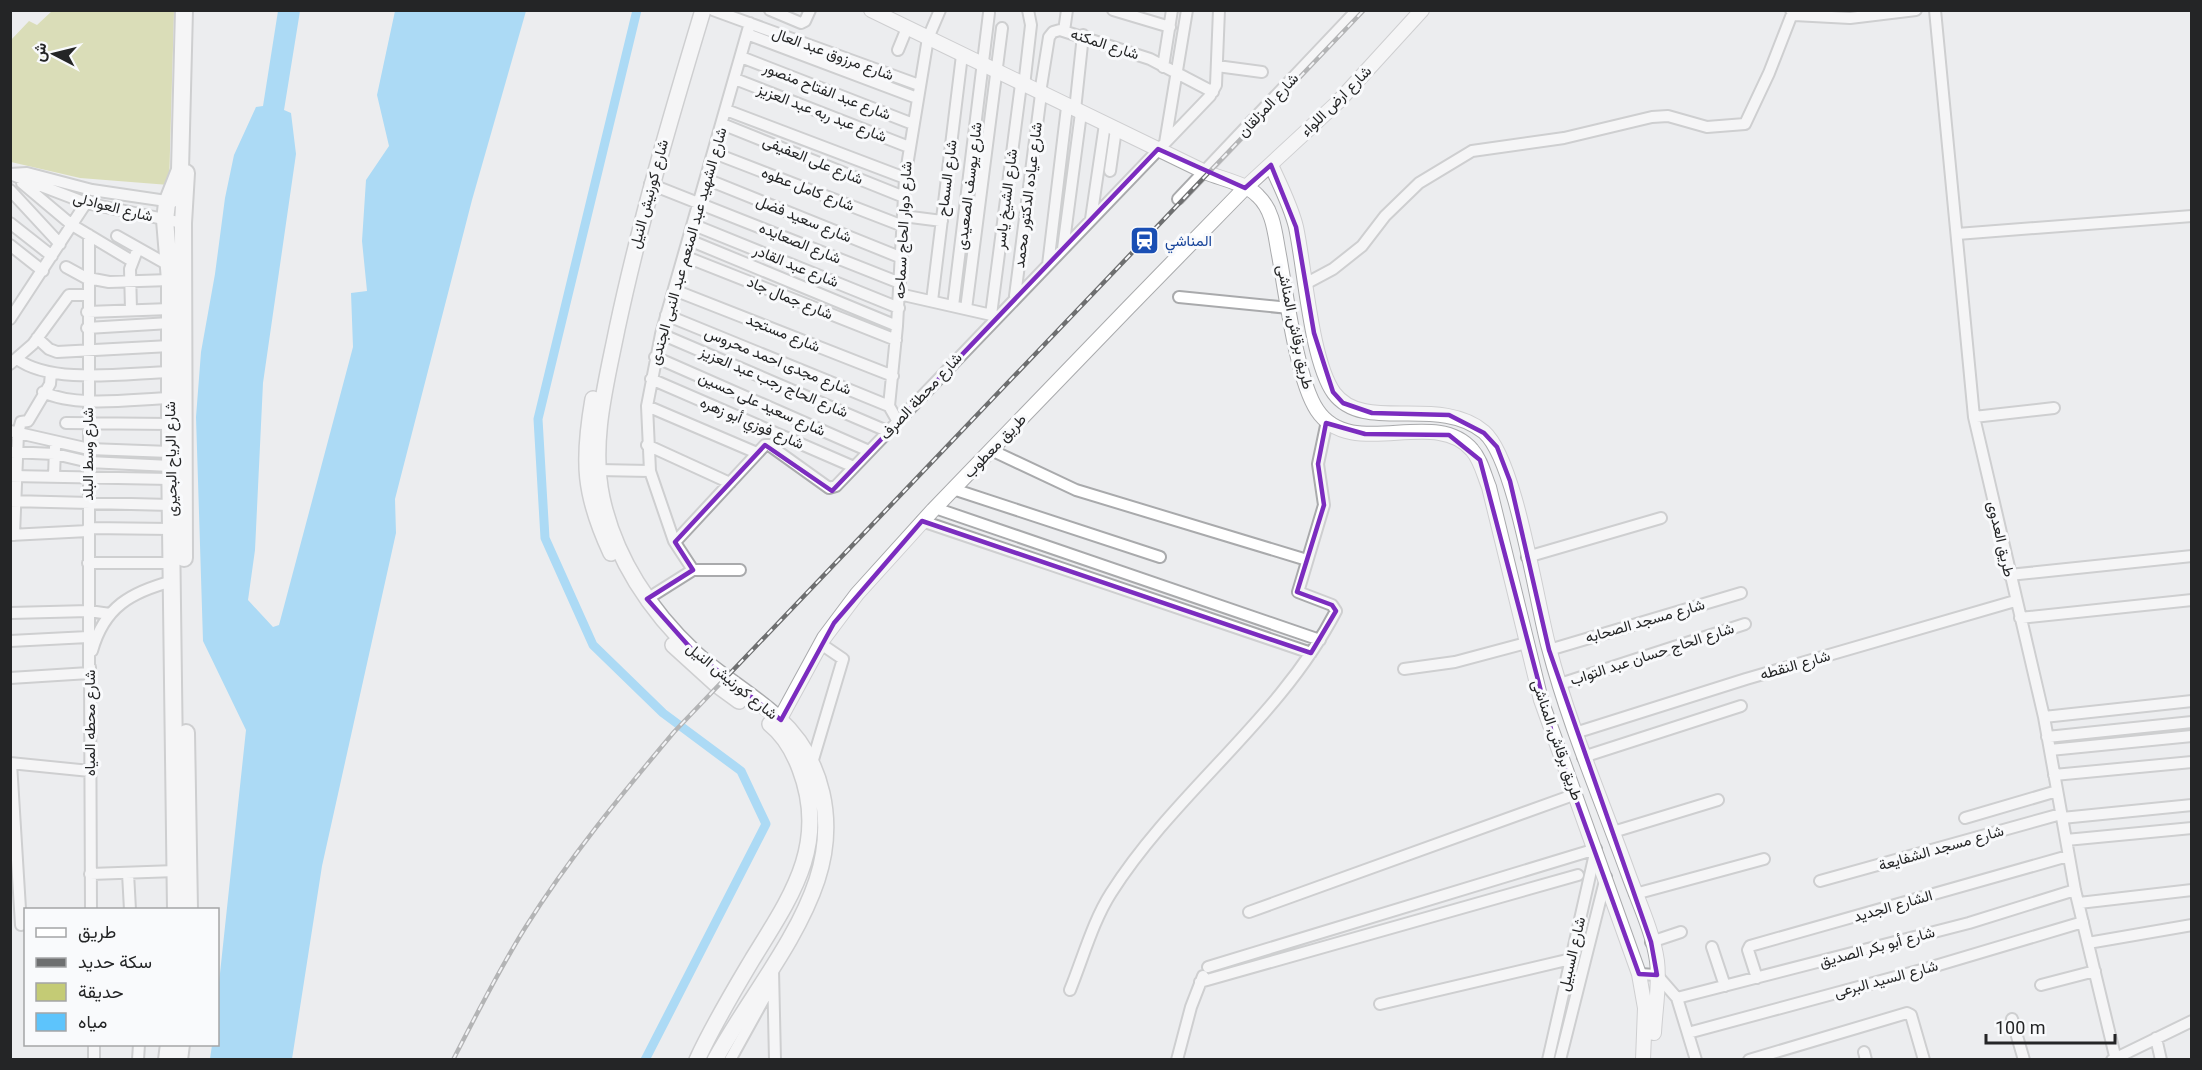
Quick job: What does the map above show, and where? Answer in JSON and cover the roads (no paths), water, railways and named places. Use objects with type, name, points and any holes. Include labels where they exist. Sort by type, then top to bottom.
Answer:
[{"type":"main road","name":"شارع الرياح البحيرى","points":[[176,908],[174,581],[170,466],[170,273],[165,220],[167,203],[180,170],[184,10]]},
{"type":"main road","name":"شارع الرياح البحيرى","points":[[189,908],[183,498],[183,223],[194,10]]},
{"type":"main road","name":"شارع كورنيش النيل","points":[[687,49],[694,10]]},
{"type":"main road","name":"شارع كورنيش النيل","points":[[692,657],[647,599],[618,544],[606,512],[592,440],[621,266],[687,49],[703,10]]},
{"type":"main road","name":"شارع كورنيش النيل","points":[[650,167],[650,184],[586,469],[590,498],[619,570],[642,607],[692,657],[778,724],[812,764],[824,797],[826,830],[822,862],[807,904],[715,1059]]},
{"type":"main road","name":"شارع كورنيش النيل","points":[[697,1059],[790,896],[806,860],[811,820],[809,800],[797,761],[778,724]]},
{"type":"street","name":"شارع مرزوق عبد العال","points":[[713,10],[749,29],[919,85]]},
{"type":"street","points":[[770,10],[801,23],[805,21],[810,10]]},
{"type":"street","name":"طريق برقاش, المناشى","points":[[871,10],[1074,110],[1161,146],[1204,172],[1245,185],[1259,197],[1273,222],[1289,308],[1313,405],[1327,421],[1351,432],[1449,435],[1472,449],[1480,460],[1489,487],[1526,643],[1545,711],[1639,974],[1645,1008],[1643,1059]]},
{"type":"street","name":"شارع دوار الحاج سماحه","points":[[889,406],[899,308],[904,178],[928,38],[940,10]]},
{"type":"street","name":"شارع الشيخ ياسر","points":[[994,315],[1031,25],[1028,10]]},
{"type":"street","points":[[1064,31],[1067,10]]},
{"type":"street","points":[[1113,10],[1170,27]]},
{"type":"street","points":[[1163,67],[1172,10]]},
{"type":"street","points":[[1161,146],[1178,76],[1187,10]]},
{"type":"street","points":[[1213,92],[1217,66],[1219,10]]},
{"type":"street","name":"شارع المزلقان","points":[[1178,199],[1357,10]]},
{"type":"street","name":"شارع ارض اللواء","points":[[1245,185],[1268,168],[1338,102],[1422,10]]},
{"type":"street","points":[[1305,284],[1317,280],[1362,246],[1385,216],[1419,183],[1472,151],[1573,136],[1652,117],[1668,116],[1707,127],[1744,124],[1769,73],[1791,12],[1824,18],[1850,18],[1916,10]]},
{"type":"street","name":"طريق العدوى","points":[[1935,10],[1974,417],[2015,601],[2044,717],[2075,890],[2115,1059]]},
{"type":"street","points":[[966,309],[990,69],[989,13]]},
{"type":"street","points":[[898,50],[908,28]]},
{"type":"street","points":[[990,69],[1002,28]]},
{"type":"street","name":"شارع الشهيد عبد المنعم عبد النبى الجندى","points":[[693,570],[675,542],[650,471],[647,406],[655,357],[666,315],[694,225],[749,29]]},
{"type":"street","points":[[749,29],[917,98]]},
{"type":"street","name":"شارع المكنه","points":[[1040,94],[1049,37],[1053,32],[1064,31],[1150,59],[1178,76],[1213,92]]},
{"type":"street","points":[[1048,265],[1074,110],[1083,36]]},
{"type":"street","name":"شارع السماح","points":[[932,301],[962,55]]},
{"type":"street","name":"شارع عبد الفتاح منصور","points":[[741,57],[913,124]]},
{"type":"street","points":[[1217,66],[1262,72]]},
{"type":"street","name":"شارع يوسف الصعيدى","points":[[953,306],[990,69]]},
{"type":"street","name":"شارع عبد ربه عبد العزيز","points":[[735,79],[909,147]]},
{"type":"street","name":"شارع محطة الصرف","points":[[757,453],[763,446],[770,445],[831,489],[994,315],[1016,297],[1064,249],[1213,92]]},
{"type":"street","name":"شارع عياده الدكتور محمد","points":[[1016,297],[1040,94]]},
{"type":"street","points":[[830,116],[836,100]]},
{"type":"street","points":[[726,110],[904,178]]},
{"type":"street","points":[[1064,249],[1074,110]]},
{"type":"street","name":"شارع على العفيفى","points":[[722,124],[904,197]]},
{"type":"street","points":[[1110,126],[1110,171]]},
{"type":"street","points":[[1091,219],[1110,126]]},
{"type":"street","name":"شارع كامل عطوه","points":[[714,153],[903,221],[942,221]]},
{"type":"street","name":"طريق برقاش, المناشى","points":[[1268,168],[1296,226],[1314,333],[1326,378],[1333,392],[1343,403],[1371,413],[1429,412],[1449,415],[1467,422],[1484,433],[1497,447],[1510,481],[1549,650],[1583,758],[1613,832],[1651,942],[1657,975],[1652,1059]]},
{"type":"street","name":"شارع العوادلى","points":[[13,176],[27,173],[92,190],[185,204]]},
{"type":"street","name":"شارع العوادلى","points":[[13,176],[86,203],[183,223]]},
{"type":"street","points":[[13,176],[72,225],[132,261]]},
{"type":"street","name":"شارع سعيد فضل","points":[[706,179],[902,258]]},
{"type":"street","name":"شارع الصعايده","points":[[650,184],[932,301],[994,315]]},
{"type":"street","name":"طريق معطوب","points":[[778,724],[821,644],[845,608],[922,521],[1245,185]]},
{"type":"street","points":[[10,190],[60,244]]},
{"type":"street","points":[[10,319],[86,203]]},
{"type":"street","points":[[1957,234],[2192,216]]},
{"type":"street","points":[[10,223],[52,256]]},
{"type":"street","name":"شارع عبد القادر","points":[[694,225],[899,308]]},
{"type":"street","name":"شارع وسط البلد","points":[[89,235],[87,295],[89,674]]},
{"type":"street","points":[[117,236],[138,248],[170,273]]},
{"type":"street","points":[[689,240],[897,326]]},
{"type":"street","points":[[131,310],[132,261],[138,248]]},
{"type":"street","points":[[12,249],[43,271]]},
{"type":"street","name":"شارع جمال جاد","points":[[684,256],[896,340]]},
{"type":"street","points":[[66,267],[88,278],[109,282],[130,282],[170,273]]},
{"type":"street","name":"شارع مستجد","points":[[674,290],[893,376]]},
{"type":"street","points":[[87,295],[69,295],[37,338],[14,362],[51,373],[170,372]]},
{"type":"street","points":[[1179,297],[1289,308]]},
{"type":"street","points":[[87,312],[131,310],[170,316]]},
{"type":"street","name":"شارع مجدى احمد محروس","points":[[666,315],[889,406]]},
{"type":"street","points":[[87,328],[170,316]]},
{"type":"street","name":"شارع الحاج رجب عبد العزيز","points":[[661,334],[887,430]]},
{"type":"street","points":[[37,338],[52,351],[170,346]]},
{"type":"street","name":"شارع سعيد على حسين","points":[[655,357],[868,451]]},
{"type":"street","points":[[51,373],[50,384],[29,420],[21,422],[14,432],[12,535],[88,530],[172,529]]},
{"type":"street","name":"شارع فوزي أبو زهره","points":[[651,380],[854,467]]},
{"type":"street","points":[[44,392],[59,398],[88,400],[170,398]]},
{"type":"street","points":[[647,406],[757,453],[675,542]]},
{"type":"street","points":[[889,406],[897,420]]},
{"type":"street","points":[[1974,417],[2054,408]]},
{"type":"street","points":[[1070,990],[1112,891],[1192,789],[1279,696],[1320,639],[1336,607],[1298,592],[1324,505],[1318,464],[1327,421]]},
{"type":"street","points":[[66,423],[170,424]]},
{"type":"street","points":[[14,432],[170,466]]},
{"type":"street","points":[[54,477],[55,442]]},
{"type":"street","points":[[647,445],[730,483]]},
{"type":"street","points":[[991,450],[1076,490],[1307,560]]},
{"type":"street","points":[[14,452],[55,454],[89,462],[170,466]]},
{"type":"street","points":[[13,476],[89,478],[170,466]]},
{"type":"street","points":[[598,470],[650,471]]},
{"type":"street","points":[[1489,487],[1510,481]]},
{"type":"street","points":[[953,489],[1160,557]]},
{"type":"street","points":[[13,502],[171,505]]},
{"type":"street","points":[[935,508],[1320,639]]},
{"type":"street","points":[[1527,557],[1661,518]]},
{"type":"street","points":[[922,521],[1311,653]]},
{"type":"street","points":[[2009,575],[2192,556]]},
{"type":"street","points":[[88,563],[173,563]]},
{"type":"street","points":[[647,599],[693,570],[740,570]]},
{"type":"street","name":"شارع محطه المياه","points":[[91,908],[89,674],[95,642],[110,614],[138,591],[174,581]]},
{"type":"street","name":"شارع مسجد الصحابه","points":[[1549,650],[1741,593]]},
{"type":"street","points":[[2020,618],[2192,600]]},
{"type":"street","name":"شارع النقطه","points":[[1575,733],[1757,676],[2015,601]]},
{"type":"street","points":[[10,613],[88,611],[110,614]]},
{"type":"street","name":"شارع الحاج حسان عبد التواب","points":[[1560,684],[1745,624]]},
{"type":"street","points":[[10,640],[88,637]]},
{"type":"street","points":[[1404,669],[1443,664],[1526,643]]},
{"type":"street","points":[[812,764],[843,659],[821,644]]},
{"type":"street","points":[[10,678],[89,674]]},
{"type":"street","points":[[2044,717],[2192,701]]},
{"type":"street","points":[[1583,758],[1741,706]]},
{"type":"street","points":[[2047,737],[2192,722]]},
{"type":"street","points":[[2050,750],[2192,736]]},
{"type":"street","points":[[2054,776],[2192,762]]},
{"type":"street","points":[[19,924],[11,763],[90,771]]},
{"type":"street","points":[[1965,818],[2057,791]]},
{"type":"street","points":[[1249,912],[1576,794]]},
{"type":"street","points":[[1613,832],[1718,800]]},
{"type":"street","name":"شارع مسجد الشفايعة","points":[[1820,881],[2061,816],[2192,805]]},
{"type":"street","points":[[2066,840],[2192,828]]},
{"type":"street","points":[[1177,1059],[1200,982],[1209,965],[1596,849]]},
{"type":"street","name":"شارع السبيل","points":[[1548,1059],[1596,849]]},
{"type":"street","name":"الشارع الجديد","points":[[1757,978],[1748,950],[1750,946],[2068,856]]},
{"type":"street","points":[[1635,894],[1764,859]]},
{"type":"street","points":[[90,874],[176,871]]},
{"type":"street","points":[[128,873],[130,908]]},
{"type":"street","points":[[1200,982],[1578,875]]},
{"type":"street","name":"شارع السبيل","points":[[1560,1059],[1606,877]]},
{"type":"street","name":"شارع أبو بكر الصديق","points":[[1677,998],[1969,923],[2075,890]]},
{"type":"street","points":[[2079,903],[2192,890]]},
{"type":"street","name":"شارع السيد البرعى","points":[[1688,1033],[1925,969],[2083,922]]},
{"type":"street","points":[[2088,943],[2192,925]]},
{"type":"street","points":[[1651,942],[1681,932]]},
{"type":"street","points":[[1712,947],[1725,986]]},
{"type":"street","points":[[1380,1004],[1571,959]]},
{"type":"street","points":[[773,962],[775,1059]]},
{"type":"street","points":[[2041,985],[2095,971]]},
{"type":"street","points":[[1639,974],[1657,975],[1677,998],[1696,1059]]},
{"type":"street","points":[[730,1059],[772,984]]},
{"type":"street","points":[[1749,1059],[1905,1013],[1911,1015],[1924,1059]]},
{"type":"street","points":[[2012,1020],[2024,1059]]},
{"type":"street","points":[[2115,1059],[2192,1021]]},
{"type":"street","points":[[2156,1038],[2162,1059]]},
{"type":"water","points":[[278,11],[300,11],[284,110],[291,113],[296,154],[263,383],[255,550],[248,600],[273,627],[279,625],[353,347],[351,293],[367,291],[362,241],[366,180],[389,146],[377,95],[395,11],[526,11],[472,200],[395,499],[396,533],[322,866],[292,1059],[210,1059],[212,1046],[219,1046],[219,983],[246,730],[203,641],[196,417],[201,352],[234,155],[256,107],[263,106]]},
{"type":"waterway","points":[[637,10],[538,419],[545,538],[593,645],[663,713],[741,771],[766,824],[645,1060]]},
{"type":"railway","points":[[453,1060],[506,960],[542,902],[596,827],[674,732],[1364,10]]},
{"type":"place","name":"المناشي","points":[[1144,241]]}]
